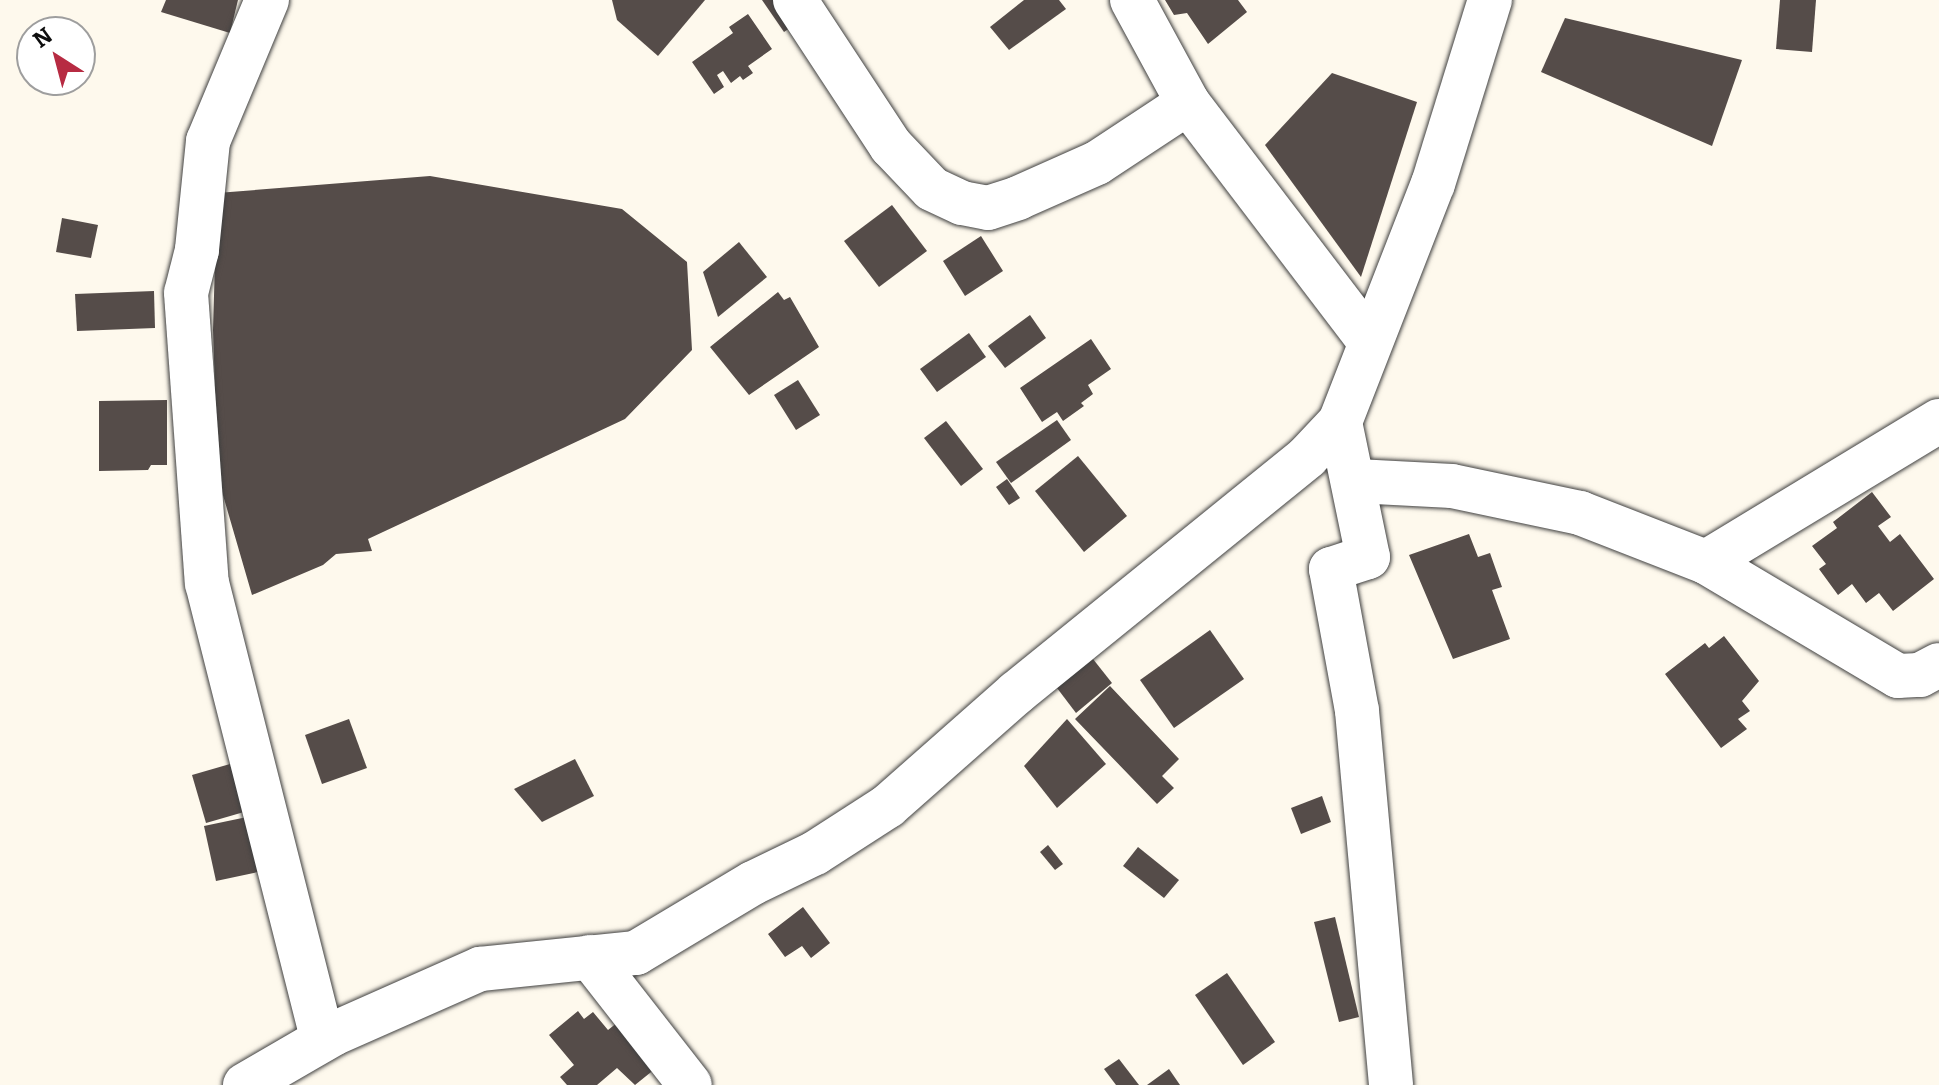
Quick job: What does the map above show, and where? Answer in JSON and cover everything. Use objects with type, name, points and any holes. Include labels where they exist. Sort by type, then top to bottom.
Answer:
[{"type":"street","points":[[267,0],[208,141],[197,250],[186,293],[207,583],[323,1040]]},
{"type":"street","points":[[795,0],[891,146],[932,189],[962,203],[988,208],[1018,198],[1097,163],[1188,103]]},
{"type":"street","points":[[1132,0],[1188,103],[1369,341]]},
{"type":"street","points":[[245,1085],[323,1040],[480,969],[636,953],[888,806],[1016,693],[1307,457],[1340,422],[1369,341],[1433,184],[1490,0]]},
{"type":"street","points":[[1706,562],[1939,421]]},
{"type":"street","points":[[1340,422],[1356,481],[1368,557],[1331,569],[1357,711],[1391,1085]]},
{"type":"street","points":[[1356,481],[1513,495],[1580,513],[1706,562],[1898,676],[1920,675],[1939,665]]},
{"type":"street","points":[[590,957],[690,1085]]},
{"type":"building","points":[[166,0],[238,0],[230,33],[161,12]]},
{"type":"building","points":[[612,0],[705,0],[658,56],[617,20]]},
{"type":"building","points":[[762,0],[776,0],[804,18],[784,32]]},
{"type":"building","points":[[1024,0],[1059,0],[1066,9],[1009,50],[990,27]]},
{"type":"building","points":[[1165,0],[1238,0],[1247,12],[1208,44],[1187,13],[1174,15]]},
{"type":"building","points":[[1780,0],[1816,0],[1812,52],[1776,49]]},
{"type":"building","points":[[748,14],[772,49],[748,66],[753,73],[743,80],[740,76],[731,83],[723,71],[717,75],[724,87],[714,94],[692,62],[733,33],[729,27]]},
{"type":"building","points":[[1565,18],[1742,60],[1712,146],[1541,72]]},
{"type":"building","points":[[1332,73],[1417,102],[1361,277],[1265,145]]},
{"type":"building","points":[[430,176],[622,209],[687,262],[692,350],[625,419],[368,539],[372,551],[336,554],[323,565],[252,595],[218,478],[213,330],[217,193]]},
{"type":"building","points":[[892,205],[927,251],[879,287],[844,241]]},
{"type":"building","points":[[62,218],[98,225],[91,258],[56,252]]},
{"type":"building","points":[[981,236],[1003,271],[965,296],[943,261]]},
{"type":"building","points":[[739,242],[767,277],[718,317],[703,272]]},
{"type":"building","points":[[154,291],[155,328],[77,331],[75,294]]},
{"type":"building","points":[[778,292],[784,300],[790,297],[819,347],[749,395],[710,347]]},
{"type":"building","points":[[1030,315],[1046,338],[1005,368],[988,346]]},
{"type":"building","points":[[969,333],[986,357],[937,392],[920,369]]},
{"type":"building","points":[[1091,339],[1111,369],[1088,385],[1093,394],[1081,403],[1084,406],[1063,421],[1057,412],[1042,422],[1020,388]]},
{"type":"building","points":[[798,380],[820,415],[796,430],[774,395]]},
{"type":"building","points":[[167,400],[167,465],[151,465],[148,470],[99,471],[99,401]]},
{"type":"building","points":[[1057,420],[1071,440],[1011,483],[996,462]]},
{"type":"building","points":[[946,421],[983,469],[961,486],[924,438]]},
{"type":"building","points":[[1078,456],[1127,516],[1084,552],[1035,491]]},
{"type":"building","points":[[1007,479],[1020,498],[1009,505],[996,487]]},
{"type":"building","points":[[1872,492],[1891,517],[1878,526],[1890,542],[1900,534],[1934,579],[1893,611],[1879,593],[1866,603],[1852,584],[1838,595],[1819,569],[1826,564],[1812,546],[1837,528],[1833,522]]},
{"type":"building","points":[[1469,534],[1478,557],[1490,553],[1502,587],[1492,590],[1510,639],[1453,659],[1409,555]]},
{"type":"building","points":[[1210,630],[1244,679],[1174,728],[1140,680]]},
{"type":"building","points":[[1724,636],[1759,681],[1742,701],[1750,711],[1738,719],[1747,729],[1721,748],[1665,674],[1705,643],[1709,648]]},
{"type":"building","points":[[1093,659],[1112,683],[1076,713],[1057,688]]},
{"type":"building","points":[[1110,686],[1179,759],[1162,776],[1174,788],[1157,804],[1075,719]]},
{"type":"building","points":[[349,719],[367,768],[322,784],[305,735]]},
{"type":"building","points":[[1067,719],[1106,764],[1057,808],[1024,766]]},
{"type":"building","points":[[575,759],[594,796],[542,822],[514,789]]},
{"type":"building","points":[[230,764],[244,812],[206,823],[192,775]]},
{"type":"building","points":[[1322,796],[1331,822],[1301,834],[1291,808]]},
{"type":"building","points":[[247,817],[258,872],[216,881],[204,826]]},
{"type":"building","points":[[1048,845],[1063,864],[1055,870],[1040,852]]},
{"type":"building","points":[[1138,847],[1179,880],[1164,898],[1123,866]]},
{"type":"building","points":[[803,907],[830,943],[811,958],[802,946],[785,957],[768,934]]},
{"type":"building","points":[[1335,917],[1359,1017],[1339,1022],[1314,922]]},
{"type":"building","points":[[1227,973],[1275,1042],[1243,1065],[1195,995]]},
{"type":"building","points":[[578,1011],[584,1019],[593,1012],[608,1030],[628,1014],[666,1060],[635,1085],[617,1068],[597,1085],[567,1085],[560,1077],[574,1065],[549,1035]]},
{"type":"building","points":[[1119,1059],[1139,1085],[1116,1085],[1104,1069]]},
{"type":"building","points":[[1169,1069],[1180,1085],[1147,1085]]}]
